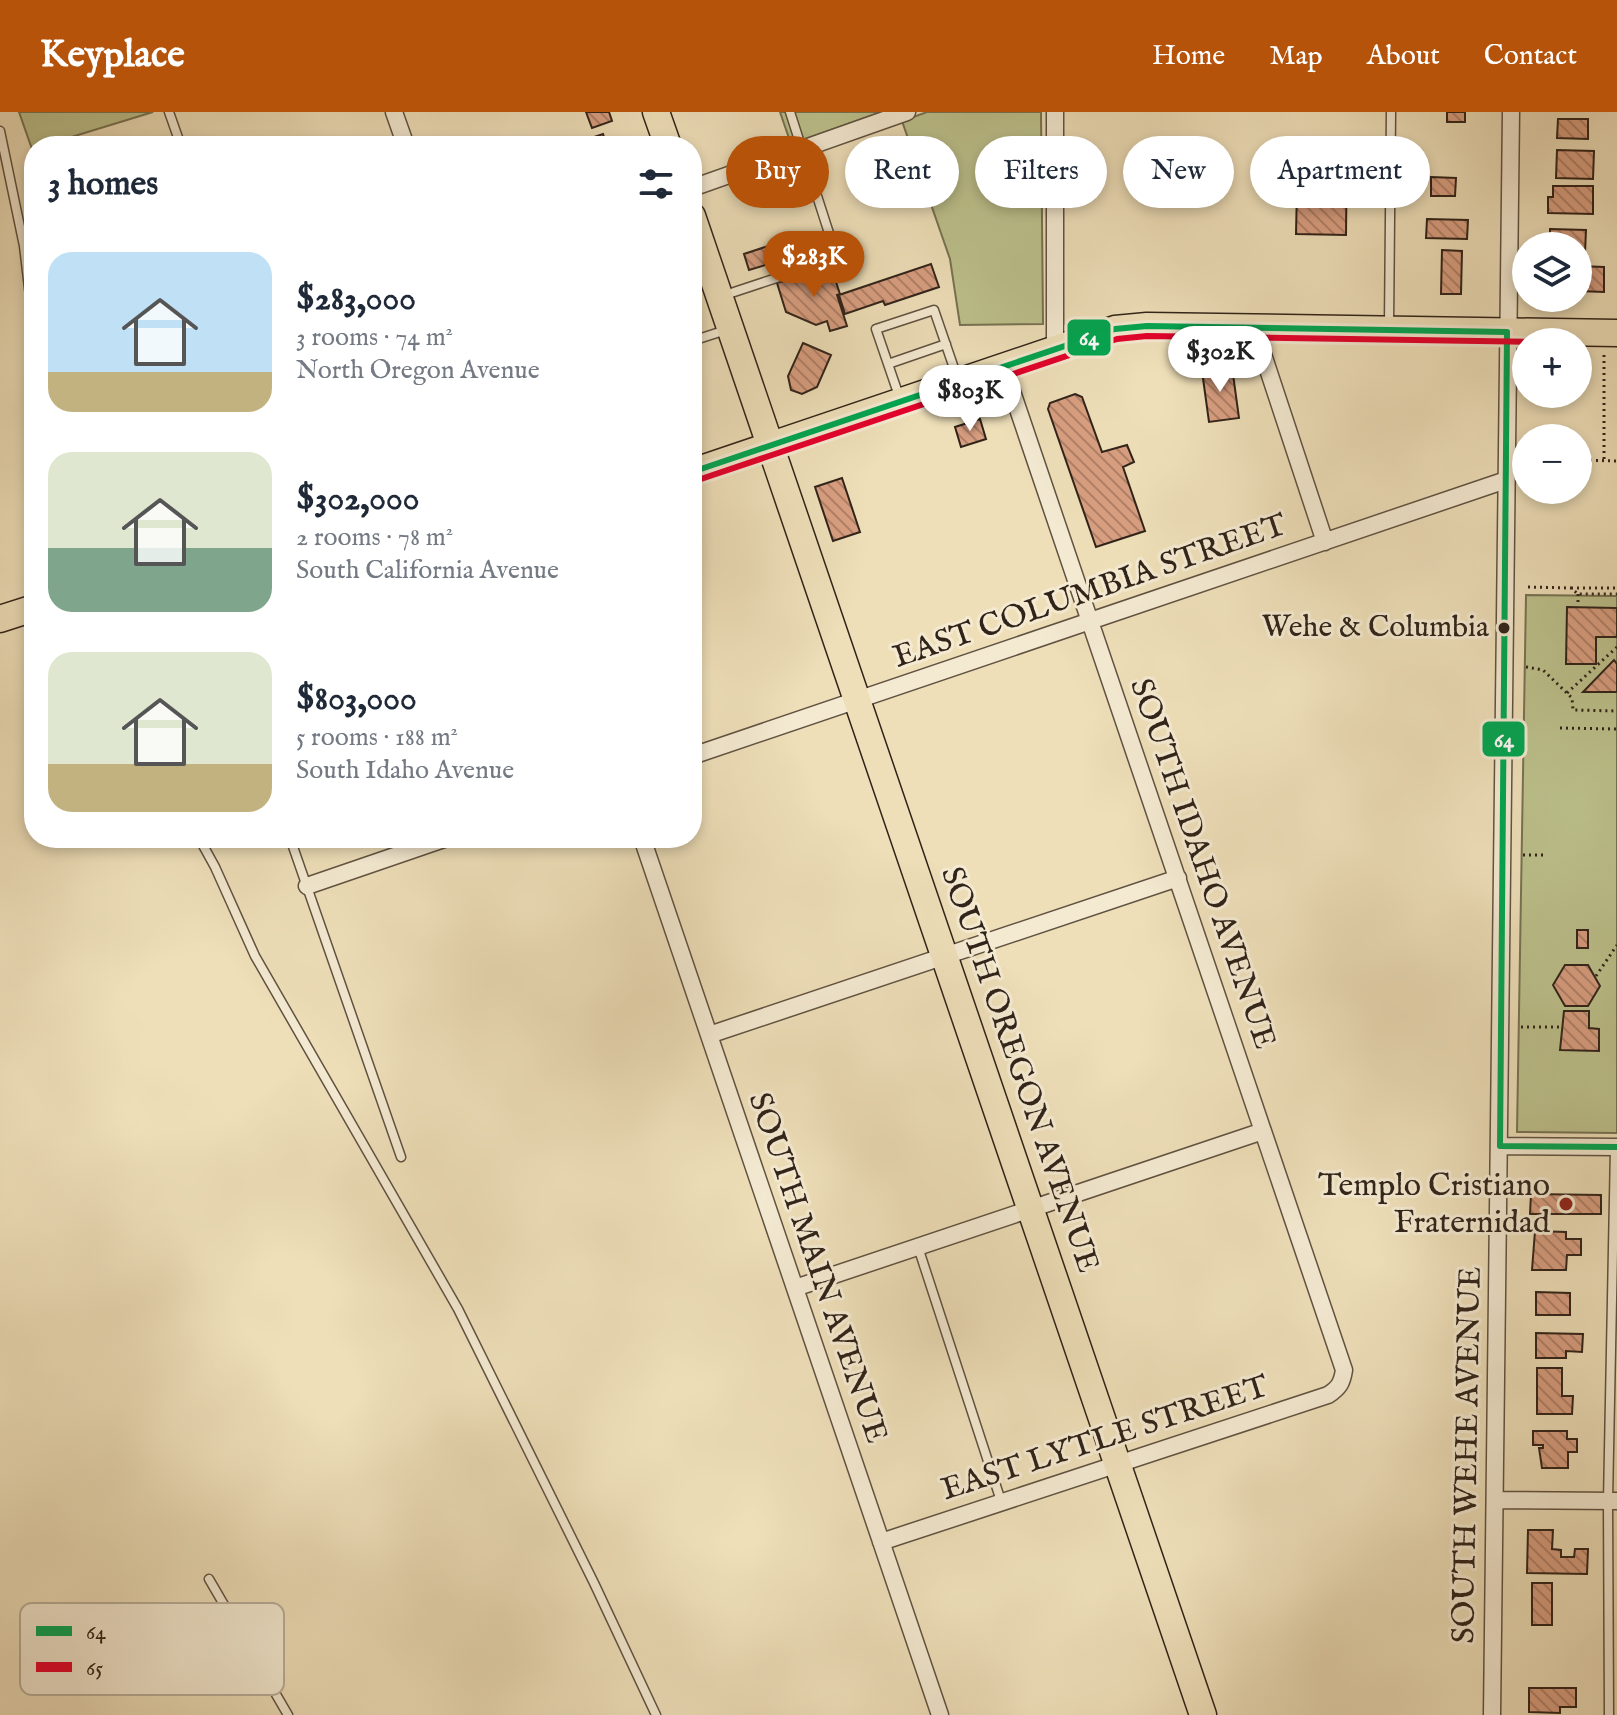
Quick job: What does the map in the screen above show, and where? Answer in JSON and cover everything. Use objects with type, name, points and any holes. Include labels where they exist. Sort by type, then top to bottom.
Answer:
[{"type":"main road","points":[[656,112],[664,136]]},
{"type":"main road","name":"SOUTH OREGON AVENUE","points":[[702,245],[1203,1715]]},
{"type":"main road","points":[[702,469],[1003,365],[1129,327],[1507,332],[1610,344]]},
{"type":"main road","points":[[0,619],[24,611]]},
{"type":"street","points":[[394,112],[402,136]]},
{"type":"street","points":[[829,140],[907,112]]},
{"type":"street","points":[[1055,112],[1055,348]]},
{"type":"street","name":"SOUTH WEHE AVENUE","points":[[1492,1715],[1511,112]]},
{"type":"street","points":[[702,185],[726,176]]},
{"type":"street","points":[[1254,327],[1325,542]]},
{"type":"street","name":"SOUTH IDAHO AVENUE","points":[[1003,365],[1342,1359],[1343,1381]]},
{"type":"street","name":"EAST COLUMBIA STREET","points":[[702,753],[1506,480]]},
{"type":"street","points":[[307,886],[418,848]]},
{"type":"street","name":"SOUTH MAIN AVENUE","points":[[645,848],[940,1715]]},
{"type":"street","points":[[709,1035],[1178,878]]},
{"type":"street","points":[[795,1288],[1263,1131]]},
{"type":"street","points":[[1500,1146],[1616,1147]]},
{"type":"street","name":"EAST LYTLE STREET","points":[[881,1542],[1328,1395],[1343,1381]]},
{"type":"street","points":[[1495,1500],[1612,1501]]},
{"type":"lane","points":[[169,112],[177,136]]},
{"type":"lane","points":[[790,112],[797,136]]},
{"type":"lane","points":[[1389,330],[1391,112]]},
{"type":"lane","points":[[0,131],[24,246]]},
{"type":"lane","points":[[720,297],[837,258],[820,208]]},
{"type":"lane","points":[[900,401],[876,329],[934,310],[958,381]]},
{"type":"lane","points":[[702,338],[731,328]]},
{"type":"lane","points":[[888,364],[946,344]]},
{"type":"lane","points":[[205,848],[255,956],[458,1309],[656,1715]]},
{"type":"lane","points":[[294,848],[401,1157]]},
{"type":"lane","points":[[1609,1715],[1616,1147]]},
{"type":"lane","points":[[918,1247],[1002,1504]]},
{"type":"lane","points":[[209,1579],[223,1603]]},
{"type":"lane","points":[[276,1695],[288,1715]]},
{"type":"path","points":[[1604,461],[1610,344]]},
{"type":"path","points":[[1592,461],[1617,461]]},
{"type":"path","points":[[1528,587],[1617,588]]},
{"type":"path","points":[[1571,588],[1578,594],[1617,594]]},
{"type":"path","points":[[1578,594],[1578,606]]},
{"type":"path","points":[[1567,693],[1617,647]]},
{"type":"path","points":[[1526,667],[1543,670],[1572,698],[1573,710],[1617,711]]},
{"type":"path","points":[[1560,728],[1617,729]]},
{"type":"path","points":[[1523,855],[1545,855]]},
{"type":"path","points":[[1596,976],[1617,945]]},
{"type":"path","points":[[1521,1027],[1560,1027]]},
{"type":"green space","points":[[19,112],[153,112],[75,136],[27,136]]},
{"type":"green space","points":[[780,112],[881,112],[814,136],[788,136]]},
{"type":"green space","points":[[927,112],[1041,112],[1041,136],[975,136],[975,208],[1042,208],[1043,324],[960,325],[950,259],[932,208],[959,208],[959,136],[907,136],[902,121]]},
{"type":"green space","points":[[1526,595],[1617,596],[1617,1133],[1517,1132]]},
{"type":"building","points":[[586,112],[609,112],[612,121],[592,128]]},
{"type":"building","points":[[1447,112],[1465,112],[1465,122],[1447,122]]},
{"type":"building","points":[[1558,119],[1588,119],[1588,139],[1557,138]]},
{"type":"building","points":[[1557,150],[1594,151],[1593,179],[1556,178]]},
{"type":"building","points":[[1431,177],[1456,178],[1455,196],[1431,196]]},
{"type":"building","points":[[1553,186],[1593,186],[1593,214],[1548,213],[1548,197],[1553,197]]},
{"type":"building","points":[[1297,208],[1346,208],[1346,235],[1296,234]]},
{"type":"building","points":[[1427,219],[1468,220],[1467,239],[1426,238]]},
{"type":"building","points":[[1550,229],[1586,230],[1586,232],[1550,232]]},
{"type":"building","points":[[777,243],[782,260],[749,270],[744,254]]},
{"type":"building","points":[[1442,250],[1462,251],[1461,294],[1441,294]]},
{"type":"building","points":[[931,264],[939,287],[845,314],[839,295]]},
{"type":"building","points":[[1592,267],[1604,267],[1604,292],[1592,292]]},
{"type":"building","points":[[824,268],[826,272],[832,270],[847,326],[830,331],[827,321],[816,325],[786,312],[777,283]]},
{"type":"building","points":[[803,343],[831,355],[817,387],[802,394],[791,390],[788,376]]},
{"type":"building","points":[[1232,367],[1239,418],[1209,422],[1202,371]]},
{"type":"building","points":[[1075,394],[1082,397],[1102,452],[1127,445],[1134,462],[1123,467],[1145,531],[1096,547],[1048,409],[1050,403]]},
{"type":"building","points":[[980,419],[986,439],[961,447],[955,427]]},
{"type":"building","points":[[842,478],[860,532],[833,541],[815,487]]},
{"type":"building","points":[[1567,607],[1617,608],[1617,637],[1596,637],[1596,664],[1566,664]]},
{"type":"building","points":[[1614,660],[1617,664],[1617,692],[1583,692]]},
{"type":"building","points":[[1577,930],[1588,930],[1588,948],[1577,948]]},
{"type":"building","points":[[1565,965],[1588,965],[1600,986],[1588,1006],[1565,1006],[1553,985]]},
{"type":"building","points":[[1564,1011],[1589,1011],[1589,1028],[1599,1029],[1599,1051],[1560,1050]]},
{"type":"building","name":"Templo Cristiano Fraternidad","points":[[1531,1194],[1601,1195],[1601,1214],[1530,1214]]},
{"type":"building","points":[[1535,1231],[1566,1232],[1566,1239],[1581,1239],[1581,1255],[1567,1255],[1566,1270],[1532,1270]]},
{"type":"building","points":[[1536,1292],[1570,1293],[1570,1315],[1536,1315]]},
{"type":"building","points":[[1536,1333],[1583,1334],[1582,1352],[1566,1351],[1566,1358],[1536,1358]]},
{"type":"building","points":[[1537,1368],[1562,1368],[1562,1396],[1573,1396],[1572,1414],[1537,1414]]},
{"type":"building","points":[[1533,1431],[1567,1431],[1567,1439],[1577,1439],[1577,1452],[1568,1452],[1568,1468],[1542,1468],[1539,1448],[1543,1445],[1533,1445]]},
{"type":"building","points":[[1528,1530],[1553,1530],[1552,1549],[1561,1550],[1561,1557],[1574,1557],[1575,1549],[1588,1549],[1587,1574],[1527,1573]]},
{"type":"building","points":[[1532,1583],[1552,1583],[1552,1625],[1532,1625]]},
{"type":"building","points":[[1529,1688],[1576,1688],[1576,1707],[1560,1707],[1560,1713],[1529,1712]]},
{"type":"transit line","name":"64","points":[[702,469],[1115,329],[1147,326],[1507,332]]},
{"type":"transit line","name":"64","points":[[1500,1146],[1507,332]]},
{"type":"transit line","name":"65","points":[[702,479],[1117,339],[1147,336],[1512,341]]},
{"type":"transit line","name":"64","points":[[1500,1146],[1617,1147]]},
{"type":"place","name":"Wehe & Columbia","points":[[1504,628]]},
{"type":"place","name":"Templo Cristiano Fraternidad","points":[[1566,1204]]}]
